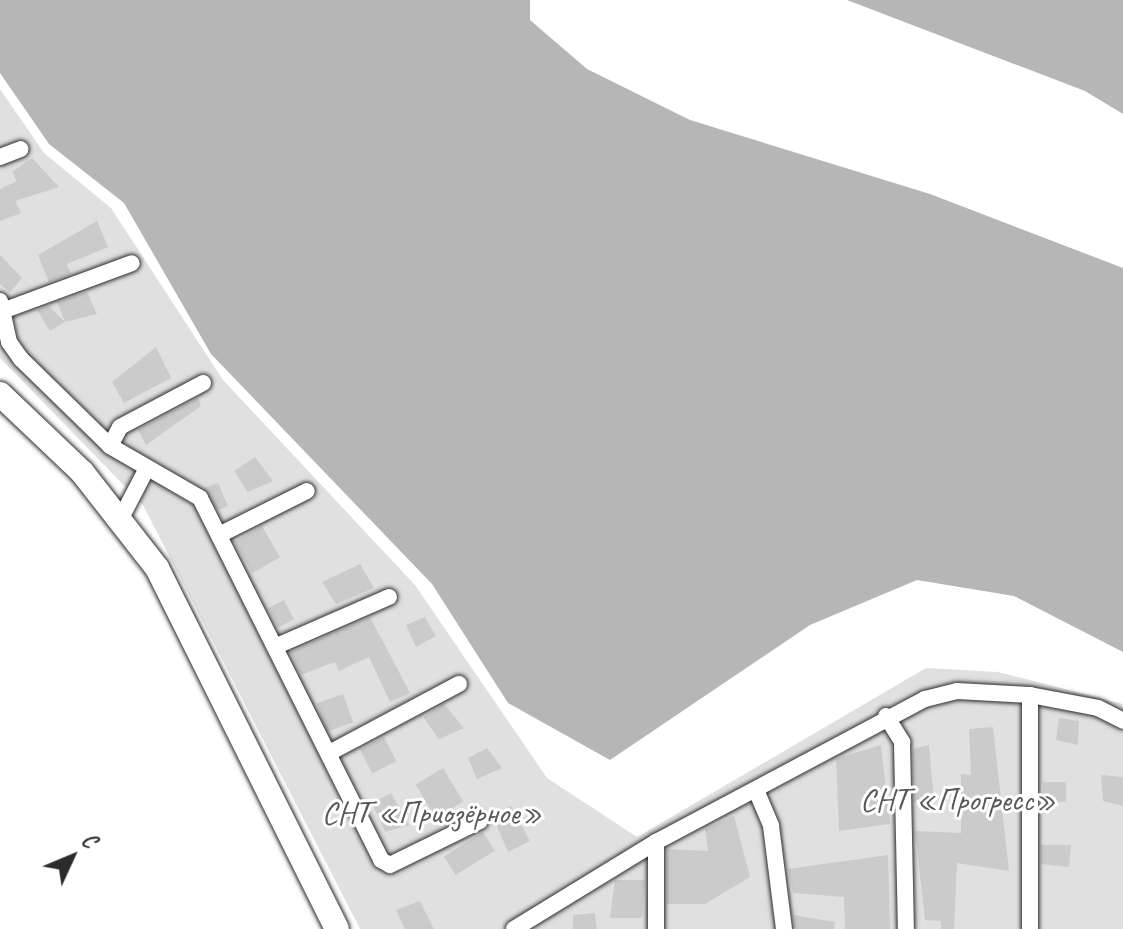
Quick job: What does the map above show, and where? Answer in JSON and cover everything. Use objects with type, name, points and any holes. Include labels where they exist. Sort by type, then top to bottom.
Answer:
[{"type":"street","points":[[0,157],[21,149]]},
{"type":"street","points":[[132,263],[3,306],[9,342],[21,359],[110,446],[146,470],[200,498],[279,645],[390,865],[480,821]]},
{"type":"street","points":[[110,446],[120,427],[203,383]]},
{"type":"street","points":[[0,394],[121,518],[191,633],[337,929]]},
{"type":"street","points":[[121,518],[146,470]]},
{"type":"street","points":[[219,535],[307,491]]},
{"type":"street","points":[[279,645],[389,597]]},
{"type":"street","points":[[331,752],[459,684]]},
{"type":"street","points":[[514,929],[536,922],[656,842],[756,790],[886,716],[957,691],[1030,695],[1098,708],[1123,721]]},
{"type":"street","points":[[1030,695],[1030,929]]},
{"type":"street","points":[[886,716],[902,742],[906,929]]},
{"type":"street","points":[[756,790],[771,826],[784,929]]},
{"type":"street","points":[[656,842],[656,929]]},
{"type":"green space","name":"СНТ «Приозёрное»","points":[[0,89],[44,153],[111,208],[223,380],[415,585],[547,778],[637,837],[926,668],[998,672],[1123,704],[1123,929],[360,929],[143,505],[0,358]]},
{"type":"shaded area","points":[[0,0],[530,0],[530,20],[587,69],[690,120],[930,194],[1123,268],[1123,652],[1014,596],[917,580],[810,625],[610,760],[508,703],[432,584],[211,354],[124,203],[49,144],[0,73]]},
{"type":"shaded area","points":[[847,0],[1123,0],[1123,114],[1085,91]]},
{"type":"building","points":[[32,158],[59,187],[15,201],[21,213],[0,221],[0,189],[17,181],[12,172]]},
{"type":"building","points":[[97,221],[108,247],[67,264],[71,274],[49,282],[38,255]]},
{"type":"building","points":[[0,255],[22,278],[10,292],[0,284]]},
{"type":"building","points":[[87,292],[97,314],[65,322],[57,302]]},
{"type":"building","points":[[49,306],[65,322],[50,331],[37,310]]},
{"type":"building","points":[[156,347],[171,378],[124,403],[112,382]]},
{"type":"building","points":[[198,398],[201,406],[146,445],[138,430]]},
{"type":"building","points":[[255,457],[273,481],[248,492],[234,471]]},
{"type":"building","points":[[218,483],[228,506],[218,510],[204,488]]},
{"type":"building","points":[[262,526],[280,557],[252,573],[234,542]]},
{"type":"building","points":[[360,564],[374,588],[336,604],[322,582]]},
{"type":"building","points":[[284,600],[294,620],[278,628],[268,608]]},
{"type":"building","points":[[370,617],[410,693],[390,702],[369,657],[339,671],[335,662],[301,675],[290,652]]},
{"type":"building","points":[[425,617],[436,636],[416,647],[406,625]]},
{"type":"building","points":[[343,694],[353,722],[327,732],[317,704]]},
{"type":"building","points":[[444,704],[464,728],[439,739],[423,717]]},
{"type":"building","points":[[1059,718],[1079,721],[1078,745],[1056,740]]},
{"type":"building","points":[[993,727],[1009,871],[957,863],[954,929],[941,929],[941,921],[925,920],[915,831],[961,833],[961,774],[971,775],[969,729]]},
{"type":"building","points":[[384,737],[396,761],[372,773],[360,749]]},
{"type":"building","points":[[881,745],[890,824],[839,831],[836,759]]},
{"type":"building","points":[[929,745],[934,800],[914,802],[913,749]]},
{"type":"building","points":[[487,748],[502,768],[477,779],[468,758]]},
{"type":"building","points":[[443,768],[463,801],[436,818],[416,784]]},
{"type":"building","points":[[1101,775],[1123,777],[1123,806],[1103,801]]},
{"type":"building","points":[[1043,782],[1066,782],[1066,802],[1043,802]]},
{"type":"building","points":[[391,793],[409,825],[385,832],[372,803]]},
{"type":"building","points":[[511,806],[530,841],[508,852],[493,817]]},
{"type":"building","points":[[734,816],[750,877],[705,904],[667,904],[667,849],[708,851],[705,829]]},
{"type":"building","points":[[483,832],[495,851],[456,875],[444,856]]},
{"type":"building","points":[[1041,845],[1071,845],[1069,867],[1041,864]]},
{"type":"building","points":[[888,855],[890,929],[845,929],[844,897],[793,893],[788,869]]},
{"type":"building","points":[[615,880],[645,880],[642,918],[610,918]]},
{"type":"building","points":[[420,901],[434,929],[405,929],[396,910]]},
{"type":"building","points":[[595,913],[597,929],[573,929],[573,915]]},
{"type":"building","points":[[793,915],[835,922],[834,929],[795,929]]},
{"type":"park label","name":"СНТ «Прогресс»","points":[[958,800]]}]
